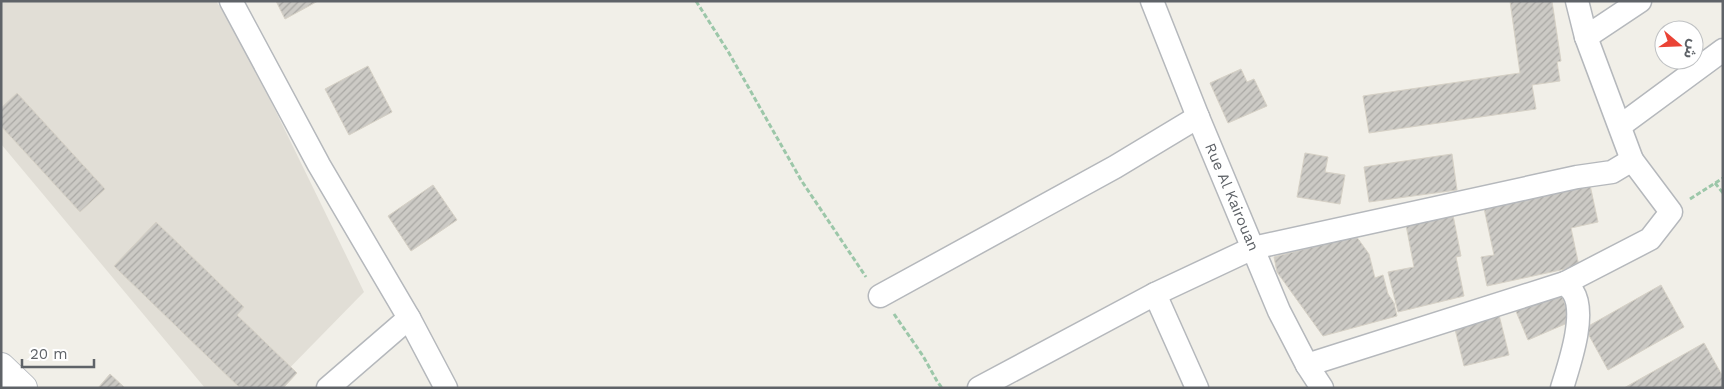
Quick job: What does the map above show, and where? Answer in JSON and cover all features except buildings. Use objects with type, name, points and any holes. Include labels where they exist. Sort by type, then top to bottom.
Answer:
[{"type":"main road","points":[[1,367],[23,388]]},
{"type":"street","points":[[231,1],[318,165],[409,318],[446,388]]},
{"type":"street","name":"Rue Al Kairouan","points":[[1152,1],[1278,311],[1307,365],[1322,388]]},
{"type":"street","points":[[1307,365],[1565,283],[1650,239],[1671,212],[1632,160],[1586,37],[1577,1]]},
{"type":"street","points":[[1586,37],[1640,1]]},
{"type":"street","points":[[1620,126],[1723,50]]},
{"type":"street","points":[[880,296],[1115,167],[1198,117]]},
{"type":"street","points":[[979,388],[1155,294],[1253,248],[1577,177],[1612,172],[1632,160]]},
{"type":"street","points":[[1562,388],[1575,345],[1578,306],[1574,293],[1565,283]]},
{"type":"street","points":[[1155,294],[1196,388]]},
{"type":"street","points":[[328,388],[409,318]]},
{"type":"path","points":[[696,1],[729,52],[801,180],[923,356],[942,388]]},
{"type":"path","points":[[1671,212],[1723,178]]},
{"type":"path","points":[[1715,183],[1723,193]]},
{"type":"shaded area","points":[[1,1],[216,1],[237,32],[364,292],[270,388],[205,388],[1,144]]}]
